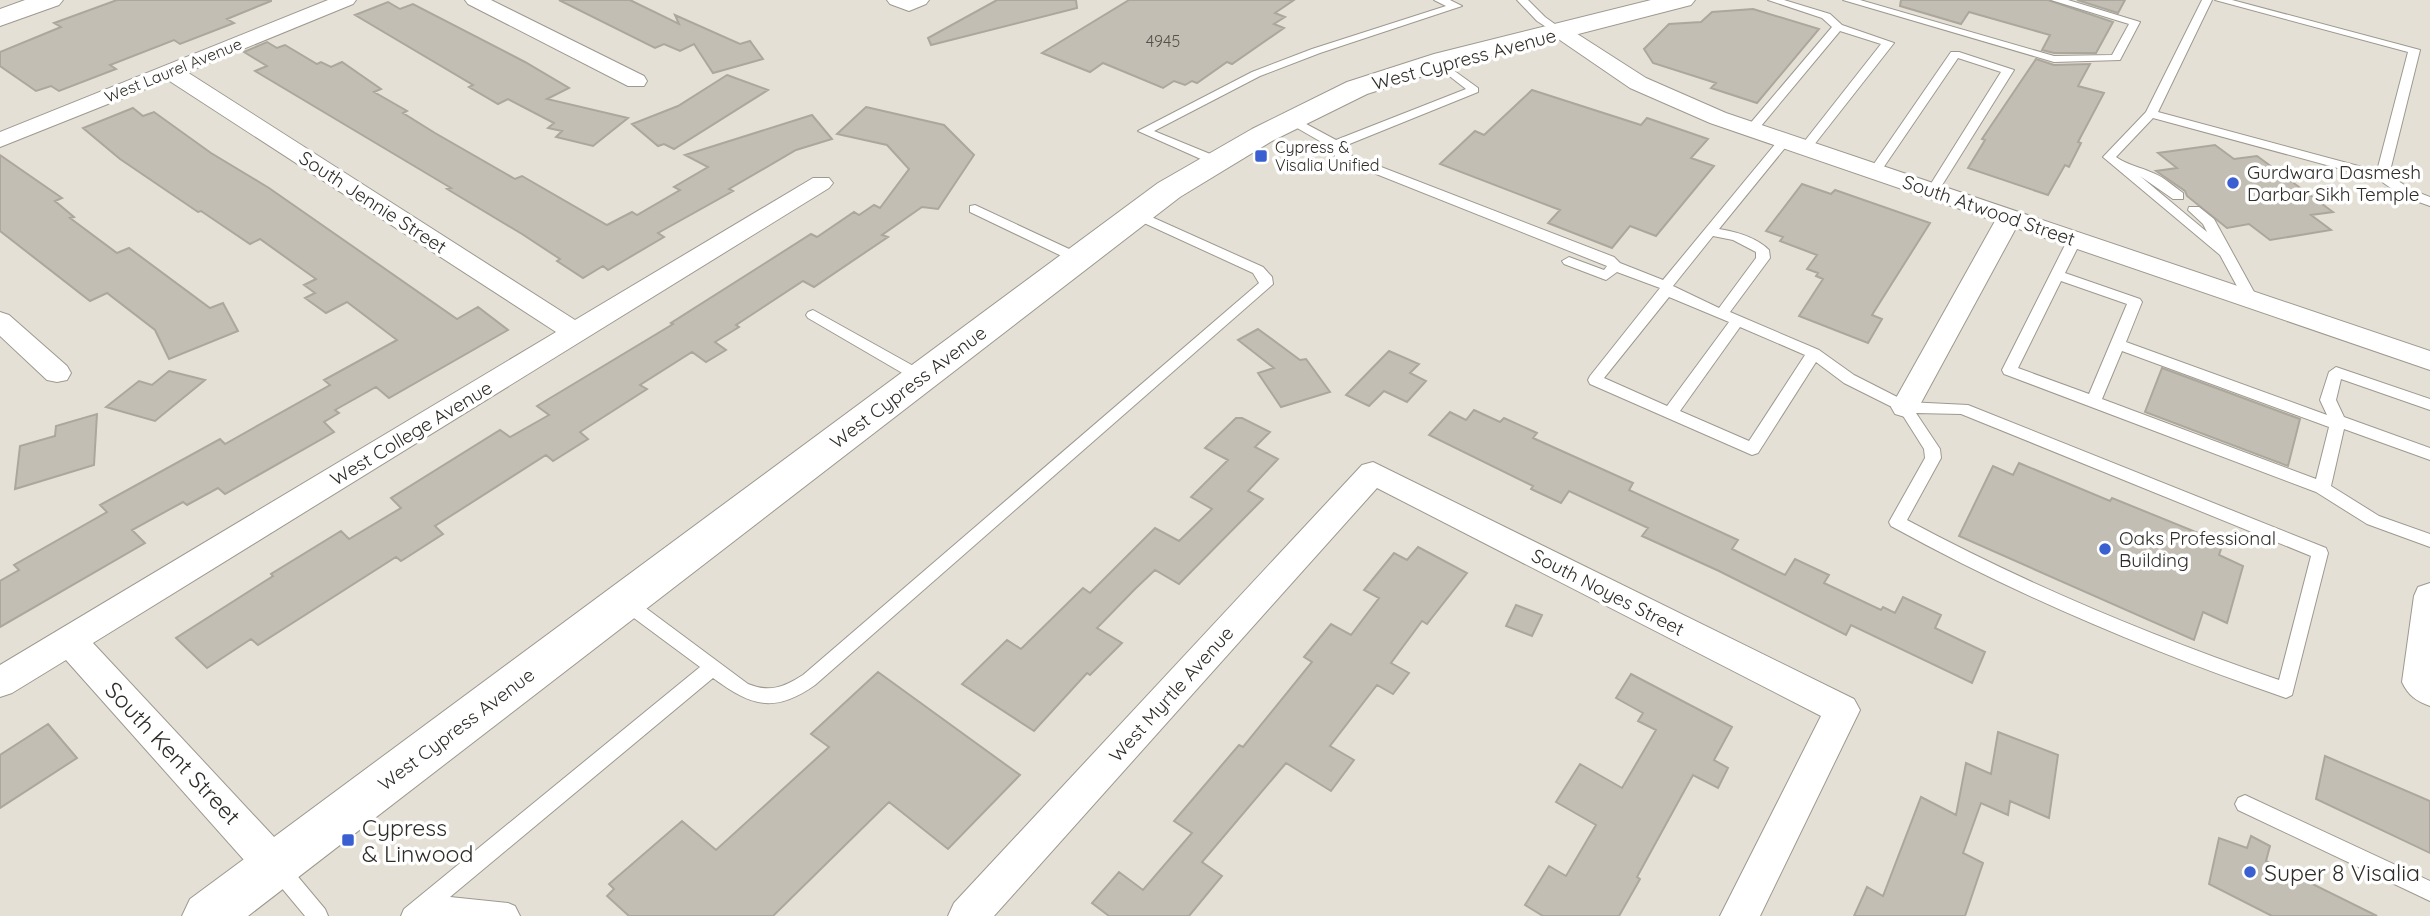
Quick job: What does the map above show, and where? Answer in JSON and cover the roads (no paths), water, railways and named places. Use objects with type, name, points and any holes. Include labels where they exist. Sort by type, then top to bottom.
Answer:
[{"type":"street","points":[[0,18],[50,0]]},
{"type":"street","name":"West Laurel Avenue","points":[[0,140],[346,0]]},
{"type":"street","points":[[475,0],[636,81]]},
{"type":"street","points":[[897,0],[909,5],[919,0]]},
{"type":"street","name":"West Cypress Avenue","points":[[208,916],[1169,190],[1216,161],[1357,88],[1437,62],[1682,0]]},
{"type":"street","name":"South Atwood Street","points":[[1561,32],[1608,65],[1648,88],[1752,129],[2430,361]]},
{"type":"street","name":"South Jennie Street","points":[[170,71],[576,333]]},
{"type":"street","name":"West College Avenue","points":[[0,683],[821,183]]},
{"type":"street","points":[[1905,407],[2010,217]]},
{"type":"street","points":[[0,321],[57,373]]},
{"type":"street","name":"South Noyes Street","points":[[1373,473],[1842,710],[1740,916]]},
{"type":"street","name":"West Myrtle Avenue","points":[[968,916],[1373,473]]},
{"type":"street","points":[[2430,596],[2419,682],[2430,691]]},
{"type":"street","name":"South Kent Street","points":[[70,641],[275,866]]},
{"type":"lane","points":[[1216,161],[1144,131],[1256,74],[1316,51],[1457,6],[1439,0]]},
{"type":"lane","points":[[1522,0],[1541,19],[1561,32]]},
{"type":"lane","points":[[1773,0],[1826,16],[1838,27],[1888,43],[1710,232],[1595,380],[1752,449],[1814,353]]},
{"type":"lane","points":[[1848,0],[2054,59],[2116,58],[2135,22],[2056,0]]},
{"type":"lane","points":[[2109,157],[2151,114],[2207,0]]},
{"type":"lane","points":[[2220,0],[2414,50],[2382,176]]},
{"type":"lane","points":[[1752,129],[1838,27]]},
{"type":"lane","points":[[1875,171],[1955,54],[2008,70],[1933,190]]},
{"type":"lane","points":[[1335,145],[1474,90],[1437,62]]},
{"type":"lane","points":[[2151,114],[2382,176],[2407,193],[2430,202]]},
{"type":"lane","points":[[1291,121],[1335,145],[1340,155],[1609,260],[1615,266],[1814,353],[1850,379],[1905,407],[1963,409],[2320,553],[2287,690],[2196,660],[1965,560],[1897,522],[1933,458],[1932,449],[1905,407]]},
{"type":"lane","points":[[2109,157],[2153,177],[2178,196]]},
{"type":"lane","points":[[2109,157],[2225,253]]},
{"type":"lane","points":[[975,209],[1077,258]]},
{"type":"lane","points":[[2194,209],[2209,222],[2252,301]]},
{"type":"lane","points":[[625,602],[742,689],[759,697],[776,697],[793,691],[1266,284],[1265,277],[1258,270],[1136,214]]},
{"type":"lane","points":[[1710,232],[1728,233],[1748,240],[1762,250],[1763,258],[1722,313]]},
{"type":"lane","points":[[2075,239],[2010,370],[2322,488],[2373,520],[2430,541]]},
{"type":"lane","points":[[1569,261],[1606,276],[1615,266]]},
{"type":"lane","points":[[2059,271],[2135,302],[2093,402]]},
{"type":"lane","points":[[813,315],[921,377]]},
{"type":"lane","points":[[1670,413],[1737,321]]},
{"type":"lane","points":[[2118,344],[2430,454]]},
{"type":"lane","points":[[2322,488],[2337,422],[2328,400],[2336,372],[2430,405]]},
{"type":"lane","points":[[421,912],[713,667]]},
{"type":"lane","points":[[2245,804],[2430,891]]},
{"type":"lane","points":[[275,866],[318,916]]},
{"type":"lane","points":[[421,912],[508,913],[510,916]]},
{"type":"place","name":"Cypress & Visalia Unified","points":[[1261,156]]},
{"type":"place","name":"Gurdwara Dasmesh Darbar Sikh Temple","points":[[2233,183]]},
{"type":"place","name":"Oaks Professional Building","points":[[2105,549]]},
{"type":"place","name":"Cypress & Linwood","points":[[348,840]]},
{"type":"place","name":"Super 8 Visalia","points":[[2250,872]]}]
